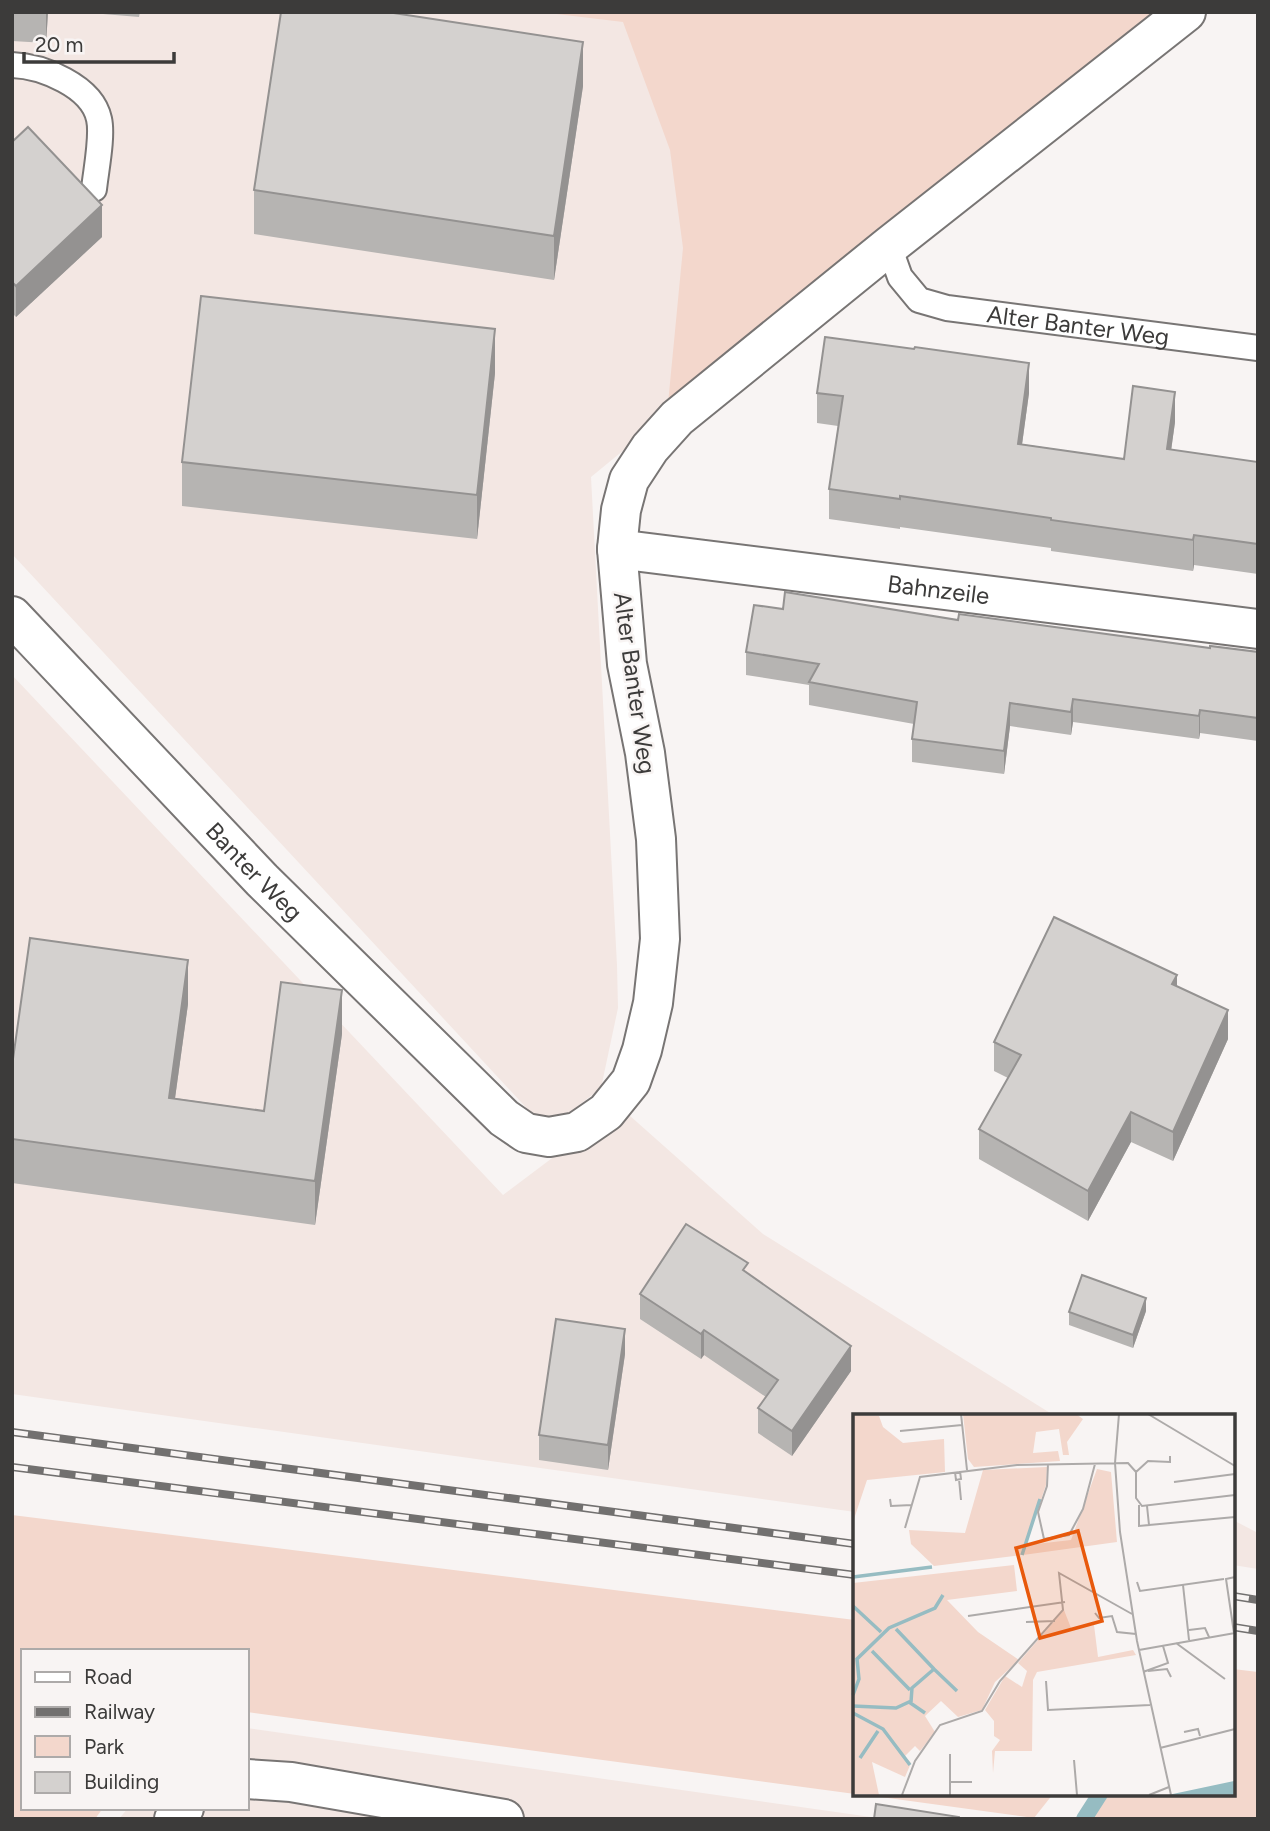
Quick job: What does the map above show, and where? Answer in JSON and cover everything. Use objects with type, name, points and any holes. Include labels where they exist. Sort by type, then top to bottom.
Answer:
[{"type":"street","name":"Alter Banter Weg","points":[[504,1118],[526,1133],[548,1137],[577,1132],[606,1112],[631,1081],[642,1050],[653,1003],[660,939],[656,839],[645,753],[627,664],[617,549],[621,510],[629,480],[650,447],[677,418],[889,246],[1186,12]]},
{"type":"street","name":"Bahnzeile","points":[[617,549],[1258,629]]},
{"type":"street","name":"Banter Weg","points":[[12,616],[262,880],[504,1118]]},
{"type":"street","points":[[248,1779],[292,1782],[504,1819]]},
{"type":"lane","points":[[12,65],[52,74],[86,96],[95,109],[100,121],[94,189]]},
{"type":"lane","name":"Alter Banter Weg","points":[[889,246],[900,277],[919,300],[947,308],[1258,348]]},
{"type":"shaded area","points":[[12,12],[1158,12],[591,477],[618,1008],[601,1088],[547,1130],[12,554]]},
{"type":"shaded area","points":[[12,675],[503,1195],[620,1107],[763,1234],[1052,1414],[853,1414],[853,1512],[12,1394]]},
{"type":"shaded area","points":[[1235,1521],[1258,1533],[1258,1569],[1235,1565]]},
{"type":"shaded area","points":[[248,1728],[885,1819],[119,1819],[126,1810],[248,1810]]},
{"type":"green space","points":[[540,12],[1158,12],[667,414],[683,248],[670,150],[623,22]]},
{"type":"green space","points":[[12,1515],[853,1620],[853,1794],[248,1712],[248,1649],[21,1649],[21,1810],[102,1810],[95,1819],[12,1819]]},
{"type":"green space","points":[[1235,1669],[1258,1672],[1258,1819],[1091,1819],[1105,1796],[1235,1796]]},
{"type":"green space","points":[[874,1796],[1051,1796],[1034,1818]]},
{"type":"building","points":[[281,12],[387,12],[583,42],[554,236],[254,190]]},
{"type":"building","points":[[28,127],[102,205],[16,286],[12,282],[12,142]]},
{"type":"building","points":[[201,296],[495,329],[477,495],[182,462]]},
{"type":"building","points":[[825,337],[1029,363],[1018,444],[1124,459],[1133,386],[1175,392],[1167,449],[1258,462],[1258,544],[1194,535],[1193,540],[900,496],[900,499],[829,489],[843,396],[817,393]]},
{"type":"building","points":[[785,592],[958,620],[959,614],[1258,652],[1258,718],[1200,710],[1199,716],[1073,699],[1071,712],[1010,703],[1004,751],[912,739],[917,702],[809,682],[819,664],[746,652],[754,605],[783,609]]},
{"type":"building","points":[[1054,917],[1177,975],[1172,984],[1228,1010],[1173,1132],[1131,1112],[1088,1191],[979,1129],[1021,1055],[994,1042]]},
{"type":"building","points":[[30,938],[188,960],[169,1098],[264,1111],[281,982],[342,990],[315,1181],[12,1139],[12,1066]]},
{"type":"building","points":[[686,1224],[748,1263],[743,1270],[851,1346],[792,1431],[758,1408],[778,1380],[704,1330],[701,1334],[640,1294]]},
{"type":"building","points":[[1082,1275],[1146,1298],[1133,1335],[1069,1312]]},
{"type":"building","points":[[556,1319],[625,1329],[608,1445],[539,1435]]},
{"type":"building","points":[[876,1804],[959,1817],[959,1819],[874,1819]]},
{"type":"waterway","points":[[1084,1819],[1099,1796]]},
{"type":"railway","points":[[12,1432],[853,1544]]},
{"type":"railway","points":[[12,1467],[853,1575]]},
{"type":"railway","points":[[1235,1596],[1258,1600]]},
{"type":"railway","points":[[1235,1627],[1258,1631]]}]
